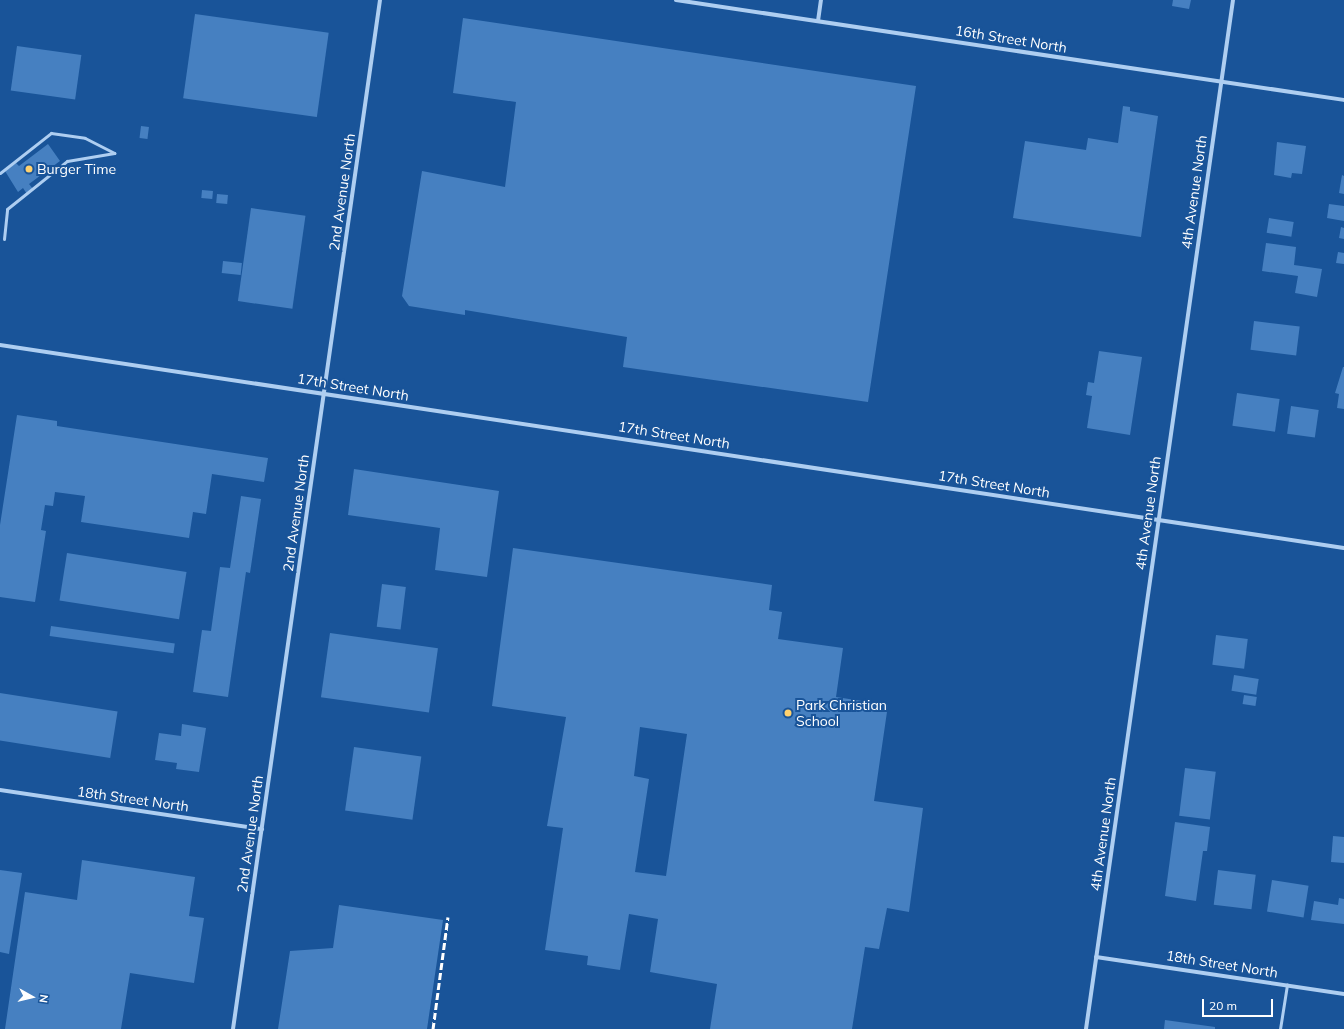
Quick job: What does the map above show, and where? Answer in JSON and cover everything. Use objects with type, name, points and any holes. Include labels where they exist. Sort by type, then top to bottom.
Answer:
[{"type":"street","name":"2nd Avenue North","points":[[233,1029],[380,0]]},
{"type":"street","name":"16th Street North","points":[[676,0],[1344,100]]},
{"type":"street","points":[[818,21],[821,0]]},
{"type":"street","name":"4th Avenue North","points":[[1086,1029],[1233,0]]},
{"type":"street","name":"17th Street North","points":[[0,345],[1344,548]]},
{"type":"street","name":"18th Street North","points":[[0,790],[262,829]]},
{"type":"street","name":"18th Street North","points":[[1096,957],[1344,994]]},
{"type":"lane","points":[[0,173],[52,133],[85,138],[114,153],[67,161],[7,209],[4,239]]},
{"type":"lane","points":[[1280,1029],[1287,985]]},
{"type":"building","points":[[1173,0],[1191,0],[1189,9],[1172,6]]},
{"type":"building","points":[[195,14],[329,33],[317,117],[183,98]]},
{"type":"building","points":[[463,18],[916,86],[868,402],[623,367],[627,337],[465,310],[465,315],[409,306],[402,296],[422,171],[505,187],[516,102],[453,93]]},
{"type":"building","points":[[17,46],[81,55],[75,100],[11,91]]},
{"type":"building","points":[[1123,106],[1130,107],[1130,111],[1158,116],[1141,237],[1013,218],[1025,141],[1086,150],[1088,138],[1118,143]]},
{"type":"building","points":[[141,126],[149,127],[147,139],[140,138]]},
{"type":"building","points":[[1277,142],[1306,146],[1302,174],[1292,173],[1291,178],[1274,175]]},
{"type":"building","name":"Burger Time","points":[[48,144],[60,161],[29,184],[33,189],[27,194],[23,188],[18,192],[5,171],[16,163],[19,166]]},
{"type":"building","points":[[1342,175],[1344,176],[1344,194],[1339,193]]},
{"type":"building","points":[[202,190],[213,191],[212,199],[201,198]]},
{"type":"building","points":[[217,194],[228,195],[227,204],[216,203]]},
{"type":"building","points":[[1329,204],[1344,206],[1344,221],[1327,218]]},
{"type":"building","points":[[251,208],[305,216],[292,309],[238,301]]},
{"type":"building","points":[[1269,218],[1294,222],[1291,237],[1267,233]]},
{"type":"building","points":[[1341,227],[1344,228],[1344,239],[1339,238]]},
{"type":"building","points":[[1266,243],[1296,247],[1294,265],[1322,269],[1317,297],[1295,293],[1298,276],[1262,271]]},
{"type":"building","points":[[1338,252],[1344,253],[1344,264],[1336,263]]},
{"type":"building","points":[[223,261],[242,263],[241,275],[222,273]]},
{"type":"building","points":[[1254,321],[1300,327],[1296,355],[1250,350]]},
{"type":"building","points":[[1099,351],[1142,357],[1130,435],[1087,428],[1092,396],[1086,395],[1088,382],[1094,383]]},
{"type":"building","points":[[1343,367],[1344,409],[1337,408],[1339,394],[1335,393]]},
{"type":"building","points":[[1237,393],[1280,399],[1275,432],[1232,426]]},
{"type":"building","points":[[1291,406],[1319,410],[1315,438],[1287,434]]},
{"type":"building","points":[[17,415],[57,421],[57,426],[268,458],[264,482],[212,474],[206,514],[193,512],[189,538],[81,522],[85,496],[55,492],[53,506],[45,505],[41,530],[46,531],[35,602],[0,597],[0,525]]},
{"type":"building","points":[[354,469],[499,491],[487,577],[435,570],[440,528],[348,515]]},
{"type":"building","points":[[241,496],[261,499],[250,573],[246,572],[228,697],[193,692],[202,630],[211,631],[220,567],[230,568]]},
{"type":"building","points":[[513,548],[772,585],[769,610],[782,612],[778,639],[843,648],[836,697],[888,705],[874,801],[923,808],[909,912],[887,908],[879,949],[865,947],[852,1029],[710,1029],[717,984],[650,972],[658,919],[629,914],[620,970],[587,965],[588,956],[545,950],[563,828],[547,826],[566,717],[492,706]],"holes":[[[640,727],[687,734],[666,876],[635,872],[649,779],[634,776]]]},
{"type":"building","points":[[67,553],[187,572],[179,619],[59,600]]},
{"type":"building","points":[[382,584],[406,587],[401,630],[377,627]]},
{"type":"building","points":[[51,626],[175,643],[173,653],[50,636]]},
{"type":"building","points":[[330,633],[438,648],[429,713],[321,697]]},
{"type":"building","points":[[1216,635],[1248,639],[1244,669],[1212,665]]},
{"type":"building","points":[[1234,675],[1259,679],[1256,695],[1231,691]]},
{"type":"building","points":[[0,693],[118,712],[110,758],[0,741]]},
{"type":"building","points":[[1244,695],[1257,697],[1255,706],[1243,704]]},
{"type":"building","points":[[182,724],[206,728],[199,772],[176,769],[177,763],[155,760],[159,733],[181,736]]},
{"type":"building","points":[[354,747],[421,756],[412,820],[345,810]]},
{"type":"building","points":[[1185,768],[1216,772],[1210,819],[1179,816]]},
{"type":"building","points":[[1175,822],[1210,827],[1207,851],[1203,851],[1196,901],[1165,896]]},
{"type":"building","points":[[1333,836],[1344,837],[1344,863],[1331,862]]},
{"type":"building","points":[[82,860],[195,877],[189,916],[204,918],[194,983],[130,973],[121,1029],[5,1029],[25,892],[77,900]]},
{"type":"building","points":[[0,870],[22,873],[9,954],[0,952]]},
{"type":"building","points":[[1218,870],[1256,875],[1251,909],[1214,905]]},
{"type":"building","points":[[1272,880],[1309,886],[1304,917],[1267,912]]},
{"type":"building","points":[[1339,898],[1344,899],[1344,924],[1311,920],[1314,901],[1338,905]]},
{"type":"building","points":[[339,905],[443,920],[427,1029],[278,1029],[290,951],[333,948]]},
{"type":"building","points":[[1165,1020],[1215,1027],[1215,1029],[1164,1029]]},
{"type":"railway","points":[[433,1029],[448,917]]},
{"type":"place","name":"Burger Time","points":[[29,169]]},
{"type":"place","name":"Park Christian School","points":[[788,713]]}]
